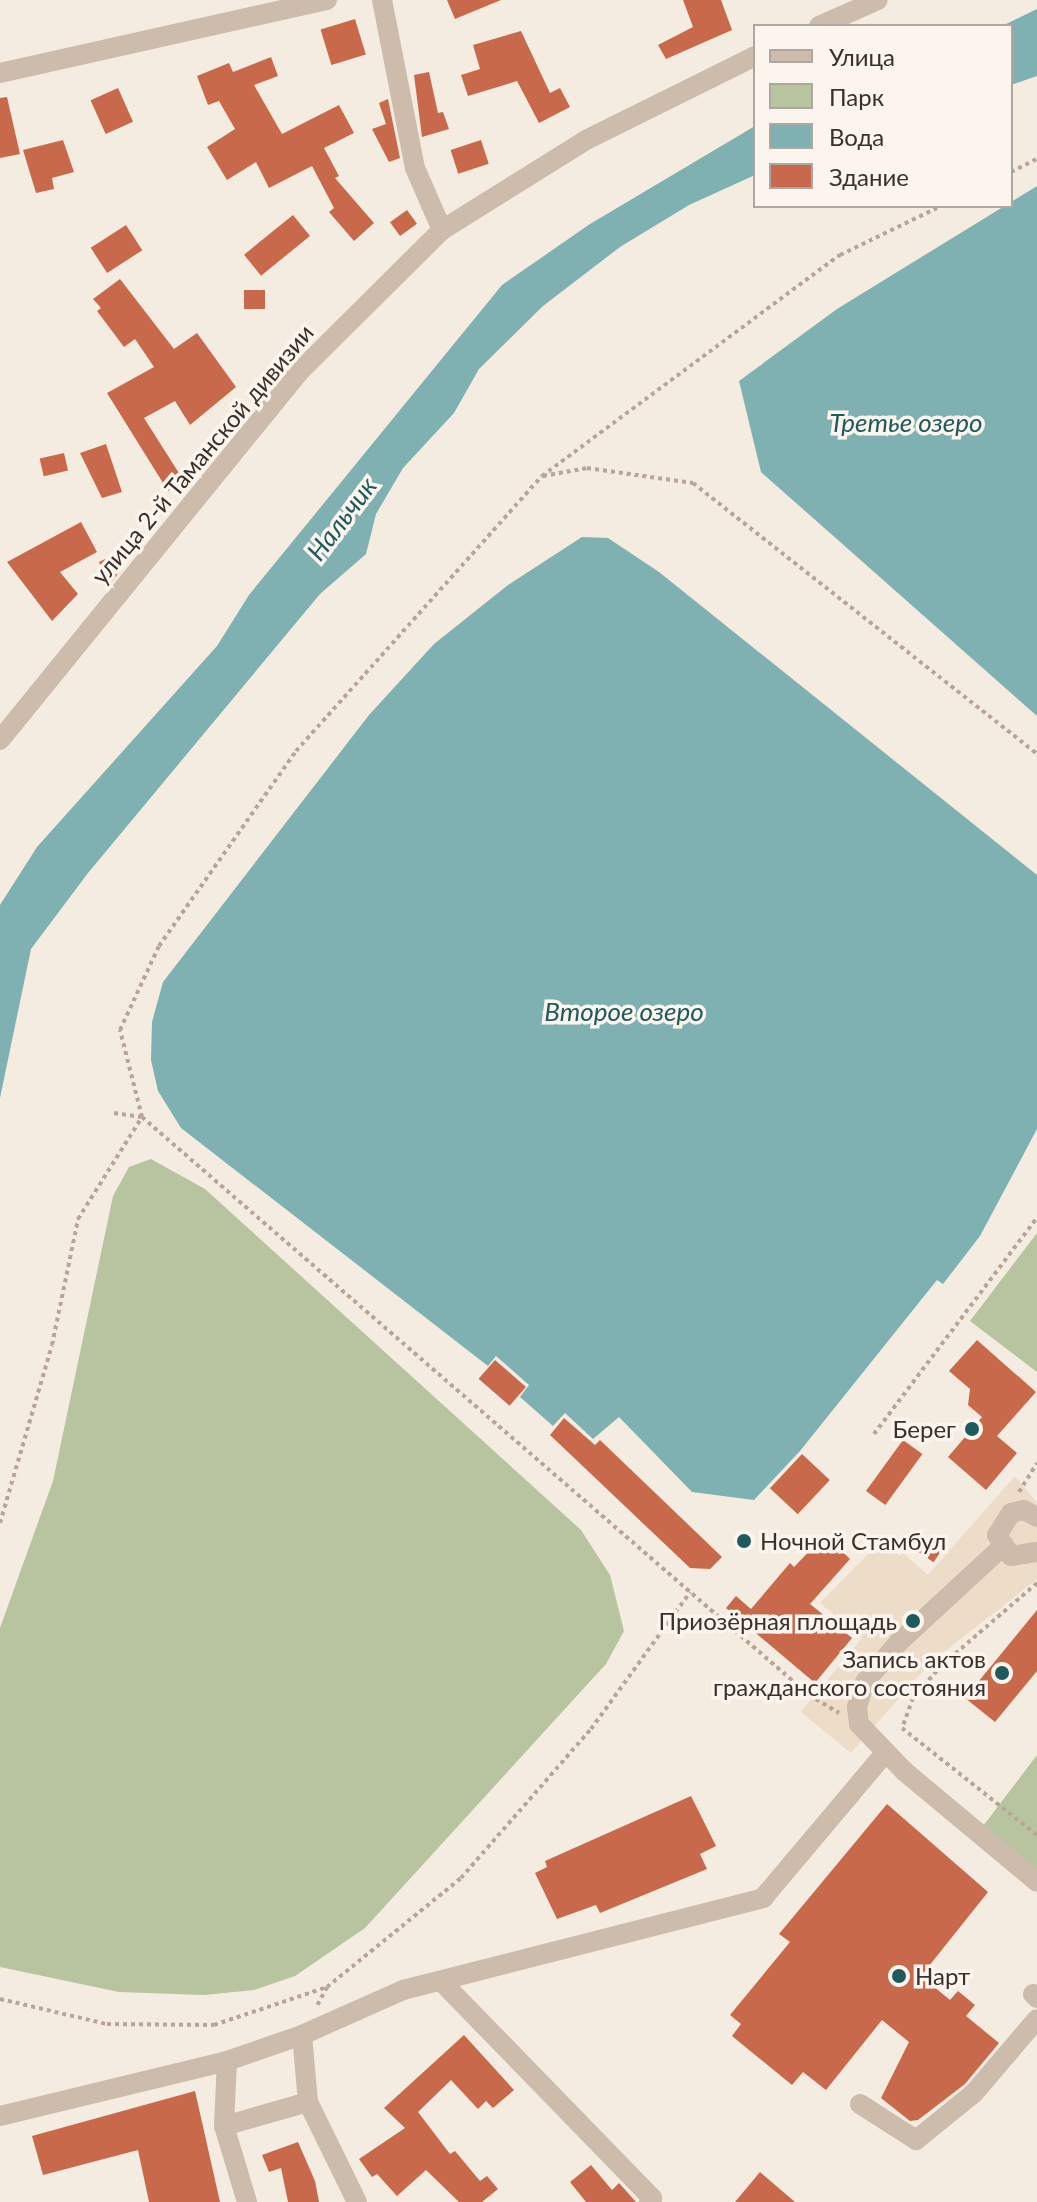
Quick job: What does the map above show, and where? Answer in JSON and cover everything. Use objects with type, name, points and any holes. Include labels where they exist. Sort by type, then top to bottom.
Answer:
[{"type":"street","points":[[0,73],[327,0]]},
{"type":"street","points":[[382,0],[415,168],[442,230]]},
{"type":"street","points":[[824,24],[878,0]]},
{"type":"street","name":"улица 2-й Таманской дивизии","points":[[0,740],[301,370],[442,230],[586,140],[753,57]]},
{"type":"street","points":[[1037,1517],[1024,1510],[1011,1513],[997,1535],[1001,1548],[1011,1556],[1037,1552]]},
{"type":"street","points":[[1001,1548],[899,1642],[865,1682],[857,1707],[859,1724],[885,1753],[1037,1882]]},
{"type":"street","points":[[0,2116],[227,2061],[302,2035],[403,1990],[763,1898],[885,1753]]},
{"type":"street","points":[[441,1981],[632,2176],[652,2198],[649,2202]]},
{"type":"street","points":[[860,2104],[916,2140],[974,2093],[1037,2019]]},
{"type":"street","points":[[302,2035],[308,2102],[357,2202]]},
{"type":"street","points":[[227,2061],[224,2126],[247,2202]]},
{"type":"street","points":[[224,2126],[308,2102]]},
{"type":"path","points":[[1013,171],[1037,159]]},
{"type":"path","points":[[0,1523],[52,1345],[78,1219],[142,1117],[120,1030],[159,946],[296,751],[542,476],[840,255],[937,208]]},
{"type":"path","points":[[542,476],[587,468],[693,483],[1037,754]]},
{"type":"path","points":[[114,1113],[142,1117],[809,1695],[859,1724]]},
{"type":"path","points":[[874,1434],[1037,1218]]},
{"type":"path","points":[[1037,1583],[942,1665],[913,1698],[902,1728],[1037,1835]]},
{"type":"path","points":[[0,1999],[107,2024],[214,2025],[327,1987],[461,1878],[591,1729],[690,1592]]},
{"type":"path","points":[[302,2035],[327,1987]]},
{"type":"green space","points":[[151,1159],[205,1189],[581,1530],[610,1575],[624,1631],[606,1664],[365,1928],[295,1976],[254,1990],[204,1995],[119,1992],[0,1967],[0,1628],[53,1481],[113,1196],[129,1167]]},
{"type":"green space","points":[[1037,1233],[1037,1372],[970,1321]]},
{"type":"green space","points":[[1037,1755],[1037,1882],[977,1834]]},
{"type":"shaded area","name":"Приозёрная площадь","points":[[1015,1476],[1037,1503],[1037,1579],[930,1663],[851,1753],[801,1712],[862,1638],[820,1603],[885,1537],[928,1575]]},
{"type":"water","points":[[1037,9],[1037,76],[1013,84],[1013,24],[1006,24]]},
{"type":"water","name":"Нальчик","points":[[753,127],[753,176],[689,205],[620,247],[543,306],[479,369],[454,413],[403,468],[376,514],[366,554],[320,594],[88,873],[31,949],[0,1098],[0,905],[37,847],[217,646],[249,595],[502,285],[590,224]]},
{"type":"water","name":"Третье озеро","points":[[1037,186],[1037,716],[761,472],[739,381],[837,309],[1001,208],[1013,208],[1013,201]]},
{"type":"water","name":"Второе озеро","points":[[582,537],[608,538],[659,572],[1037,875],[1037,1129],[980,1236],[943,1284],[937,1280],[800,1451],[754,1500],[692,1492],[619,1417],[593,1439],[565,1413],[553,1426],[520,1397],[529,1385],[496,1356],[488,1366],[181,1128],[158,1091],[151,1060],[152,1022],[163,982],[369,715],[434,644],[508,585]]},
{"type":"building","points":[[447,0],[501,0],[455,19]]},
{"type":"building","points":[[683,0],[721,0],[732,30],[666,59],[658,45],[693,27]]},
{"type":"building","points":[[355,19],[366,54],[331,65],[321,30]]},
{"type":"building","points":[[521,31],[550,93],[560,88],[570,107],[539,123],[517,81],[468,96],[461,75],[480,69],[473,45]]},
{"type":"building","points":[[271,57],[278,76],[254,85],[282,134],[339,105],[354,133],[324,148],[339,176],[335,178],[374,223],[354,241],[329,212],[334,208],[312,166],[269,188],[256,162],[227,180],[207,147],[235,129],[219,101],[208,105],[197,76],[229,63],[233,72]]},
{"type":"building","points":[[429,72],[438,113],[443,112],[449,129],[422,137],[414,75]]},
{"type":"building","points":[[118,88],[133,122],[106,134],[91,100]]},
{"type":"building","points":[[7,97],[20,154],[0,158],[0,98]]},
{"type":"building","points":[[388,99],[400,158],[389,162],[372,129],[386,124],[379,103]]},
{"type":"building","points":[[63,140],[74,172],[52,178],[54,189],[36,193],[23,150]]},
{"type":"building","points":[[481,140],[489,164],[458,174],[451,150]]},
{"type":"building","points":[[407,210],[417,224],[400,236],[390,222]]},
{"type":"building","points":[[293,215],[310,236],[261,276],[244,255]]},
{"type":"building","points":[[126,225],[142,250],[107,273],[91,248]]},
{"type":"building","points":[[120,279],[174,349],[197,333],[236,387],[190,425],[175,401],[144,418],[184,481],[168,491],[107,393],[154,367],[135,339],[124,347],[97,311],[101,308],[93,299]]},
{"type":"building","points":[[244,290],[265,290],[265,309],[244,309]]},
{"type":"building","points":[[106,444],[122,492],[102,498],[80,453]]},
{"type":"building","points":[[64,453],[68,471],[44,476],[40,459]]},
{"type":"building","points":[[81,522],[97,552],[60,572],[78,594],[52,621],[7,562]]},
{"type":"building","points":[[116,554],[122,569],[109,585],[99,562]]},
{"type":"building","points":[[977,1340],[1036,1392],[997,1436],[1017,1453],[986,1490],[948,1457],[982,1417],[968,1405],[970,1389],[949,1371]]},
{"type":"building","points":[[495,1360],[526,1387],[510,1406],[479,1379]]},
{"type":"building","points":[[564,1418],[595,1445],[600,1440],[722,1557],[710,1569],[690,1568],[550,1435]]},
{"type":"building","points":[[903,1440],[922,1454],[885,1505],[866,1491]]},
{"type":"building","points":[[802,1454],[830,1480],[798,1514],[770,1488]]},
{"type":"building","points":[[919,1532],[943,1548],[934,1562],[909,1546]]},
{"type":"building","points":[[825,1535],[850,1559],[810,1604],[852,1638],[815,1683],[726,1608],[736,1596],[751,1609],[790,1563],[794,1567]]},
{"type":"building","points":[[1037,1610],[1037,1671],[995,1722],[965,1698]]},
{"type":"building","points":[[691,1796],[716,1846],[700,1854],[707,1869],[600,1913],[596,1905],[557,1919],[535,1873],[547,1867],[545,1861]]},
{"type":"building","points":[[887,1804],[988,1892],[921,1976],[950,2000],[958,1991],[975,2005],[966,2016],[999,2043],[965,2084],[918,2120],[910,2121],[881,2098],[909,2042],[882,2020],[826,2090],[803,2072],[792,2085],[732,2036],[741,2024],[730,2015],[790,1942],[779,1934]]},
{"type":"building","points":[[464,2035],[514,2090],[493,2108],[486,2101],[478,2109],[451,2080],[418,2112],[450,2154],[455,2151],[480,2181],[487,2176],[498,2189],[482,2202],[459,2202],[426,2170],[397,2196],[377,2174],[372,2177],[359,2159],[405,2128],[384,2108]]},
{"type":"building","points":[[195,2091],[220,2202],[149,2202],[138,2150],[43,2175],[32,2136]]},
{"type":"building","points":[[298,2142],[315,2181],[319,2202],[288,2202],[281,2168],[269,2172],[262,2155]]},
{"type":"building","points":[[591,2165],[612,2190],[619,2183],[636,2202],[586,2202],[570,2182]]},
{"type":"building","points":[[760,2172],[795,2202],[735,2202]]},
{"type":"place","name":"Берег","points":[[972,1429]]},
{"type":"place","name":"Ночной Стамбул","points":[[744,1541]]},
{"type":"place","name":"Приозёрная площадь","points":[[913,1621]]},
{"type":"place","name":"Запись актов гражданского состояния","points":[[1002,1673]]},
{"type":"place","name":"Нарт","points":[[899,1976]]}]
